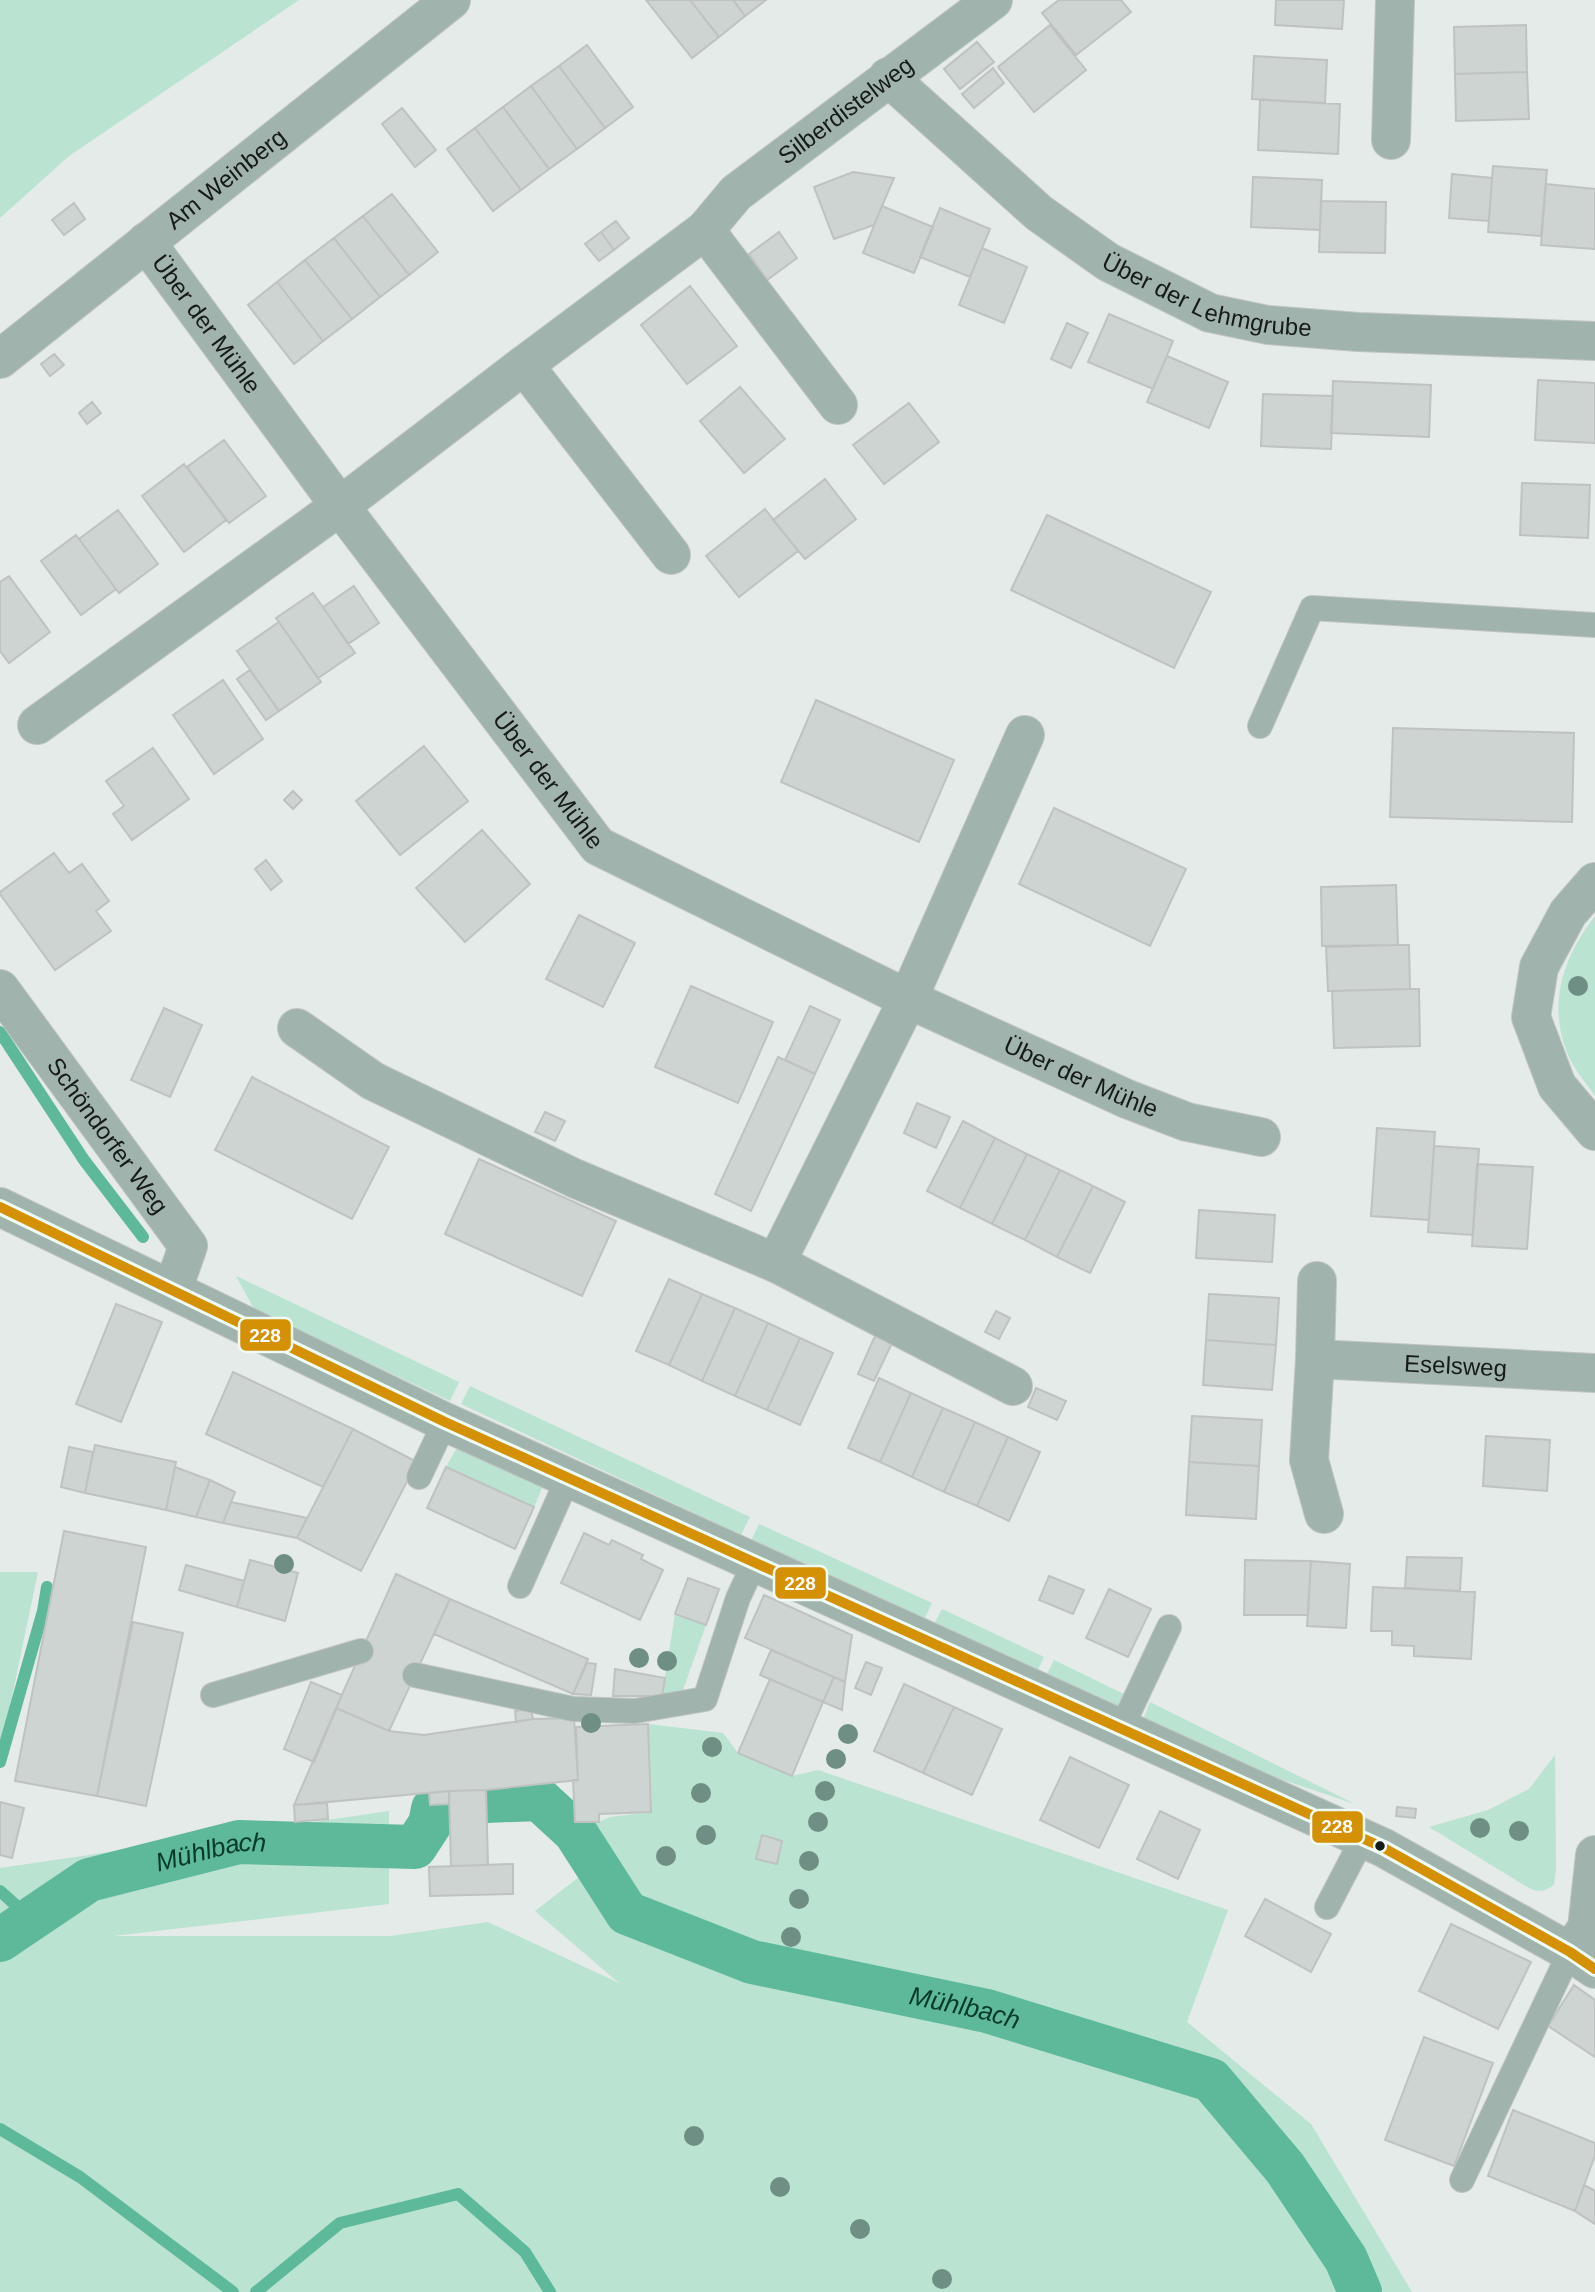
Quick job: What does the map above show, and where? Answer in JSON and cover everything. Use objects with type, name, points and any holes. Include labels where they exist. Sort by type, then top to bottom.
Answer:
[{"type":"street","name":"Am Weinberg","points":[[0,359],[451,0]]},
{"type":"street","name":"Silberdistelweg","points":[[340,506],[705,230],[736,193],[993,0]]},
{"type":"street","points":[[1391,140],[1395,0]]},
{"type":"street","name":"Über der Lehmgrube","points":[[888,77],[1039,213],[1108,262],[1210,313],[1281,326],[1358,332],[1595,341]]},
{"type":"street","points":[[705,230],[838,405]]},
{"type":"street","name":"Über der Mühle","points":[[146,242],[340,506],[598,846],[908,999],[1127,1099],[1187,1122],[1261,1137]]},
{"type":"street","points":[[524,365],[671,555]]},
{"type":"street","points":[[37,724],[340,506]]},
{"type":"street","points":[[776,1263],[908,999],[1025,735]]},
{"type":"street","points":[[1595,882],[1568,913],[1539,967],[1531,1017],[1557,1086],[1595,1131]]},
{"type":"street","name":"Schöndorfer Weg","points":[[0,989],[188,1246],[173,1289]]},
{"type":"street","points":[[297,1028],[373,1081],[574,1178],[776,1263],[1013,1385]]},
{"type":"street","points":[[0,1207],[445,1422],[1363,1839],[1582,1960],[1595,1855]]},
{"type":"street","points":[[1317,1281],[1309,1460],[1324,1514]]},
{"type":"street","name":"Eselsweg","points":[[1315,1359],[1595,1373]]},
{"type":"lane","points":[[1261,726],[1312,608],[1595,625]]},
{"type":"lane","points":[[419,1477],[445,1422]]},
{"type":"lane","points":[[520,1586],[568,1478]]},
{"type":"lane","points":[[415,1675],[573,1709],[635,1711],[705,1699],[738,1598],[754,1564]]},
{"type":"lane","points":[[1121,1729],[1169,1627]]},
{"type":"lane","points":[[213,1695],[362,1651]]},
{"type":"lane","points":[[1327,1907],[1363,1839]]},
{"type":"lane","points":[[1462,2180],[1582,1960]]},
{"type":"green space","points":[[0,0],[299,0],[69,156],[0,218]]},
{"type":"green space","points":[[1595,916],[1595,1096],[1570,1059],[1559,1021],[1559,1002],[1566,966],[1583,932]]},
{"type":"green space","points":[[236,1276],[459,1382],[450,1401],[254,1309]]},
{"type":"green space","points":[[470,1386],[750,1517],[741,1535],[461,1404]]},
{"type":"green space","points":[[457,1448],[543,1486],[534,1507],[446,1467]]},
{"type":"green space","points":[[759,1524],[932,1603],[924,1620],[751,1541]]},
{"type":"green space","points":[[0,1572],[38,1572],[0,1754]]},
{"type":"green space","points":[[942,1609],[1044,1657],[1037,1672],[934,1624]]},
{"type":"green space","points":[[675,1614],[706,1625],[683,1690],[662,1696]]},
{"type":"green space","points":[[1054,1660],[1126,1695],[1118,1711],[1046,1676]]},
{"type":"green space","points":[[1150,1702],[1355,1804],[1247,1768],[1143,1720]]},
{"type":"green space","points":[[648,1724],[723,1733],[738,1753],[792,1776],[818,1770],[1228,1910],[1187,2022],[1311,2124],[1412,2292],[0,2292],[0,1868],[389,1811],[389,1904],[113,1936],[391,1936],[488,1922],[619,1983],[535,1911],[609,1854],[600,1844],[591,1825],[610,1817],[651,1812]]},
{"type":"green space","points":[[1555,1755],[1554,1885],[1539,1891],[1529,1888],[1429,1827],[1488,1810],[1529,1789]]},
{"type":"building","points":[[646,0],[690,0],[719,37],[692,58]]},
{"type":"building","points":[[690,0],[733,0],[745,16],[719,37]]},
{"type":"building","points":[[733,0],[766,0],[745,16]]},
{"type":"building","points":[[1059,0],[1121,0],[1131,12],[1076,55],[1042,13]]},
{"type":"building","points":[[1276,0],[1344,0],[1342,29],[1275,25]]},
{"type":"building","points":[[1050,25],[1086,70],[1034,112],[998,67]]},
{"type":"building","points":[[1526,25],[1527,72],[1455,74],[1454,27]]},
{"type":"building","points":[[977,42],[994,62],[960,89],[944,69]]},
{"type":"building","points":[[587,45],[633,107],[605,128],[559,66]]},
{"type":"building","points":[[1254,56],[1327,60],[1325,103],[1252,99]]},
{"type":"building","points":[[559,66],[605,128],[577,149],[531,86]]},
{"type":"building","points":[[993,68],[1004,83],[974,108],[962,94]]},
{"type":"building","points":[[1527,72],[1529,119],[1456,121],[1455,74]]},
{"type":"building","points":[[531,86],[577,149],[549,169],[503,107]]},
{"type":"building","points":[[1260,100],[1340,104],[1338,154],[1258,150]]},
{"type":"building","points":[[503,107],[549,169],[521,190],[475,128]]},
{"type":"building","points":[[402,108],[436,150],[415,167],[382,124]]},
{"type":"building","points":[[475,128],[521,190],[493,211],[447,149]]},
{"type":"building","points":[[1493,166],[1547,170],[1541,236],[1488,232]]},
{"type":"building","points":[[853,172],[894,178],[874,225],[834,239],[814,187]]},
{"type":"building","points":[[1452,174],[1492,178],[1489,221],[1449,218]]},
{"type":"building","points":[[1253,177],[1322,180],[1320,230],[1251,227]]},
{"type":"building","points":[[1546,184],[1595,189],[1595,249],[1541,245]]},
{"type":"building","points":[[392,194],[438,252],[409,275],[363,216]]},
{"type":"building","points":[[1321,201],[1386,202],[1385,253],[1319,252]]},
{"type":"building","points":[[74,203],[85,219],[64,235],[52,220]]},
{"type":"building","points":[[882,206],[933,227],[914,273],[863,253]]},
{"type":"building","points":[[940,208],[990,229],[970,277],[920,257]]},
{"type":"building","points":[[363,216],[409,275],[380,297],[334,238]]},
{"type":"building","points":[[616,221],[629,238],[614,250],[601,232]]},
{"type":"building","points":[[601,232],[614,250],[599,261],[585,244]]},
{"type":"building","points":[[779,232],[797,258],[767,280],[749,254]]},
{"type":"building","points":[[334,238],[380,297],[352,319],[305,260]]},
{"type":"building","points":[[982,248],[1027,267],[1004,323],[959,305]]},
{"type":"building","points":[[305,260],[352,319],[323,341],[277,282]]},
{"type":"building","points":[[277,282],[323,341],[294,364],[248,305]]},
{"type":"building","points":[[690,286],[737,346],[687,384],[641,325]]},
{"type":"building","points":[[1109,314],[1173,341],[1153,389],[1088,362]]},
{"type":"building","points":[[1067,323],[1088,333],[1071,368],[1051,359]]},
{"type":"building","points":[[54,354],[64,365],[50,376],[41,364]]},
{"type":"building","points":[[1167,356],[1228,382],[1209,428],[1147,402]]},
{"type":"building","points":[[1538,380],[1595,383],[1595,443],[1535,440]]},
{"type":"building","points":[[1333,381],[1431,385],[1429,437],[1331,433]]},
{"type":"building","points":[[740,387],[785,439],[744,473],[700,421]]},
{"type":"building","points":[[1263,394],[1333,396],[1331,449],[1261,446]]},
{"type":"building","points":[[92,402],[101,413],[87,424],[79,413]]},
{"type":"building","points":[[909,403],[939,442],[884,484],[853,445]]},
{"type":"building","points":[[224,440],[266,496],[229,523],[187,467]]},
{"type":"building","points":[[184,464],[226,520],[184,552],[142,496]]},
{"type":"building","points":[[825,479],[856,519],[805,559],[773,520]]},
{"type":"building","points":[[1522,483],[1590,485],[1588,538],[1520,535]]},
{"type":"building","points":[[765,509],[798,551],[739,597],[706,556]]},
{"type":"building","points":[[118,510],[158,564],[119,593],[79,539]]},
{"type":"building","points":[[1047,515],[1211,592],[1174,668],[1011,590]]},
{"type":"building","points":[[76,535],[116,589],[81,615],[41,561]]},
{"type":"building","points":[[9,576],[50,632],[9,663],[0,651],[0,582]]},
{"type":"building","points":[[354,586],[379,623],[348,644],[323,607]]},
{"type":"building","points":[[313,593],[355,653],[318,678],[276,618]]},
{"type":"building","points":[[279,622],[321,682],[279,711],[237,651]]},
{"type":"building","points":[[250,670],[279,711],[266,720],[237,679]]},
{"type":"building","points":[[223,680],[263,739],[214,774],[173,715]]},
{"type":"building","points":[[816,700],[954,760],[919,842],[781,782]]},
{"type":"building","points":[[1393,728],[1574,733],[1572,822],[1390,817]]},
{"type":"building","points":[[424,746],[468,801],[400,855],[356,801]]},
{"type":"building","points":[[153,748],[189,799],[132,840],[113,814],[124,806],[106,781]]},
{"type":"building","points":[[293,791],[302,800],[293,809],[284,800]]},
{"type":"building","points":[[1054,808],[1186,869],[1150,946],[1019,884]]},
{"type":"building","points":[[482,830],[530,884],[465,942],[416,888]]},
{"type":"building","points":[[54,853],[69,873],[82,864],[109,901],[96,911],[111,931],[55,970],[0,894]]},
{"type":"building","points":[[266,860],[282,881],[271,890],[255,869]]},
{"type":"building","points":[[1396,885],[1398,945],[1322,946],[1321,887]]},
{"type":"building","points":[[579,915],[635,943],[603,1007],[546,979]]},
{"type":"building","points":[[1409,945],[1410,989],[1328,991],[1326,947]]},
{"type":"building","points":[[691,986],[773,1022],[738,1103],[655,1067]]},
{"type":"building","points":[[1419,989],[1420,1046],[1334,1048],[1332,991]]},
{"type":"building","points":[[810,1006],[840,1020],[815,1074],[785,1060]]},
{"type":"building","points":[[164,1008],[202,1025],[170,1097],[131,1080]]},
{"type":"building","points":[[778,1057],[815,1074],[751,1211],[715,1194]]},
{"type":"building","points":[[252,1077],[389,1147],[352,1219],[215,1150]]},
{"type":"building","points":[[917,1103],[950,1117],[936,1148],[904,1133]]},
{"type":"building","points":[[545,1112],[565,1121],[555,1141],[535,1132]]},
{"type":"building","points":[[963,1121],[995,1138],[960,1208],[927,1191]]},
{"type":"building","points":[[1377,1128],[1435,1132],[1429,1220],[1371,1216]]},
{"type":"building","points":[[995,1138],[1027,1154],[992,1224],[960,1208]]},
{"type":"building","points":[[1434,1146],[1479,1149],[1473,1235],[1428,1232]]},
{"type":"building","points":[[1027,1154],[1060,1170],[1025,1240],[992,1224]]},
{"type":"building","points":[[479,1159],[616,1221],[582,1296],[445,1234]]},
{"type":"building","points":[[1477,1164],[1533,1167],[1527,1249],[1472,1246]]},
{"type":"building","points":[[1060,1170],[1093,1186],[1057,1257],[1025,1240]]},
{"type":"building","points":[[1093,1186],[1125,1202],[1090,1273],[1057,1257]]},
{"type":"building","points":[[1199,1210],[1275,1215],[1272,1262],[1196,1258]]},
{"type":"building","points":[[669,1279],[702,1294],[669,1365],[636,1351]]},
{"type":"building","points":[[702,1294],[735,1308],[702,1381],[669,1365]]},
{"type":"building","points":[[1209,1294],[1279,1298],[1276,1345],[1206,1340]]},
{"type":"building","points":[[116,1304],[162,1322],[121,1422],[76,1404]]},
{"type":"building","points":[[735,1308],[768,1323],[735,1396],[702,1381]]},
{"type":"building","points":[[996,1311],[1010,1318],[999,1339],[985,1332]]},
{"type":"building","points":[[768,1323],[800,1338],[767,1410],[735,1396]]},
{"type":"building","points":[[875,1336],[892,1343],[874,1381],[858,1374]]},
{"type":"building","points":[[800,1338],[833,1353],[800,1425],[767,1410]]},
{"type":"building","points":[[1206,1340],[1276,1345],[1272,1390],[1203,1385]]},
{"type":"building","points":[[233,1372],[353,1429],[323,1487],[206,1434]]},
{"type":"building","points":[[879,1378],[911,1393],[880,1462],[848,1448]]},
{"type":"building","points":[[1036,1388],[1066,1401],[1057,1420],[1028,1407]]},
{"type":"building","points":[[911,1393],[943,1408],[912,1477],[880,1462]]},
{"type":"building","points":[[943,1408],[975,1422],[944,1492],[912,1477]]},
{"type":"building","points":[[1192,1416],[1262,1420],[1259,1466],[1189,1462]]},
{"type":"building","points":[[975,1422],[1008,1437],[977,1506],[944,1492]]},
{"type":"building","points":[[353,1429],[417,1462],[361,1571],[297,1538]]},
{"type":"building","points":[[1486,1436],[1550,1440],[1547,1491],[1483,1486]]},
{"type":"building","points":[[1008,1437],[1040,1452],[1009,1521],[977,1506]]},
{"type":"building","points":[[95,1445],[176,1462],[166,1510],[85,1493]]},
{"type":"building","points":[[69,1447],[93,1452],[85,1493],[61,1487]]},
{"type":"building","points":[[1189,1462],[1259,1466],[1256,1519],[1186,1515]]},
{"type":"building","points":[[175,1467],[210,1480],[196,1517],[166,1510]]},
{"type":"building","points":[[446,1467],[534,1507],[515,1549],[427,1508]]},
{"type":"building","points":[[210,1480],[235,1492],[223,1523],[196,1517]]},
{"type":"building","points":[[231,1502],[307,1518],[297,1538],[223,1523]]},
{"type":"building","points":[[64,1531],[146,1547],[97,1796],[15,1781]]},
{"type":"building","points":[[584,1533],[609,1545],[612,1540],[643,1555],[641,1559],[663,1570],[640,1620],[561,1583]]},
{"type":"building","points":[[1407,1557],[1462,1558],[1460,1591],[1405,1588]]},
{"type":"building","points":[[250,1560],[298,1573],[285,1621],[237,1607]]},
{"type":"building","points":[[1245,1560],[1311,1561],[1308,1615],[1244,1615]]},
{"type":"building","points":[[1311,1561],[1350,1564],[1346,1628],[1307,1626]]},
{"type":"building","points":[[186,1565],[244,1581],[237,1607],[179,1590]]},
{"type":"building","points":[[396,1574],[450,1599],[389,1731],[336,1708]]},
{"type":"building","points":[[1049,1576],[1084,1590],[1073,1614],[1039,1600]]},
{"type":"building","points":[[688,1578],[719,1589],[706,1625],[675,1614]]},
{"type":"building","points":[[1373,1587],[1475,1592],[1471,1659],[1414,1656],[1414,1646],[1392,1645],[1392,1631],[1371,1631]]},
{"type":"building","points":[[1109,1589],[1151,1609],[1128,1657],[1086,1638]]},
{"type":"building","points":[[764,1595],[852,1635],[845,1682],[745,1638]]},
{"type":"building","points":[[450,1599],[588,1659],[573,1694],[434,1634]]},
{"type":"building","points":[[133,1622],[183,1633],[146,1806],[97,1796]]},
{"type":"building","points":[[771,1650],[834,1677],[823,1702],[760,1675]]},
{"type":"building","points":[[866,1662],[882,1668],[871,1695],[855,1688]]},
{"type":"building","points":[[587,1663],[596,1664],[591,1695],[573,1694]]},
{"type":"building","points":[[615,1669],[665,1678],[662,1696],[613,1696]]},
{"type":"building","points":[[834,1677],[845,1682],[842,1710],[823,1702]]},
{"type":"building","points":[[770,1679],[823,1702],[792,1776],[738,1753]]},
{"type":"building","points":[[311,1682],[342,1695],[314,1762],[284,1749]]},
{"type":"building","points":[[904,1684],[954,1707],[923,1773],[874,1751]]},
{"type":"building","points":[[954,1707],[1002,1729],[972,1795],[923,1773]]},
{"type":"building","points":[[336,1708],[389,1731],[424,1735],[533,1719],[574,1718],[578,1780],[294,1805]]},
{"type":"building","points":[[531,1709],[533,1719],[516,1722],[515,1711]]},
{"type":"building","points":[[648,1724],[651,1812],[599,1814],[599,1822],[575,1822],[573,1780],[578,1780],[576,1727]]},
{"type":"building","points":[[1070,1757],[1129,1785],[1099,1848],[1040,1820]]},
{"type":"building","points":[[486,1790],[488,1865],[451,1866],[449,1791]]},
{"type":"building","points":[[449,1791],[449,1804],[430,1805],[429,1793]]},
{"type":"building","points":[[0,1802],[24,1808],[12,1858],[0,1855]]},
{"type":"building","points":[[327,1803],[328,1819],[295,1822],[294,1805]]},
{"type":"building","points":[[1397,1807],[1416,1809],[1415,1818],[1396,1816]]},
{"type":"building","points":[[1160,1811],[1200,1830],[1178,1879],[1137,1859]]},
{"type":"building","points":[[762,1835],[782,1841],[777,1864],[756,1859]]},
{"type":"building","points":[[513,1864],[513,1894],[430,1896],[429,1867]]},
{"type":"building","points":[[1265,1899],[1331,1934],[1311,1972],[1245,1936]]},
{"type":"building","points":[[1451,1924],[1531,1962],[1498,2029],[1419,1991]]},
{"type":"building","points":[[1574,1985],[1595,2000],[1595,2057],[1548,2026]]},
{"type":"building","points":[[1424,2037],[1493,2063],[1454,2166],[1385,2140]]},
{"type":"building","points":[[1513,2110],[1595,2143],[1595,2155],[1575,2211],[1488,2176]]},
{"type":"building","points":[[1584,2185],[1595,2191],[1595,2224],[1575,2211]]},
{"type":"waterway","points":[[0,1032],[84,1160],[143,1237]]},
{"type":"waterway","points":[[0,1762],[43,1611],[47,1587]]},
{"type":"waterway","name":"Mühlbach","points":[[0,1940],[89,1880],[239,1842],[415,1847],[430,1824],[433,1809],[449,1798]]},
{"type":"waterway","name":"Mühlbach","points":[[486,1801],[539,1799],[575,1832],[627,1913],[752,1962],[987,2011],[1211,2080],[1285,2168],[1346,2259],[1360,2292]]},
{"type":"waterway","points":[[0,1891],[31,1919]]},
{"type":"waterway","name":"Mühlbach","points":[[0,2129],[80,2177],[233,2292]]},
{"type":"waterway","name":"Mühlbach","points":[[256,2292],[340,2223],[458,2194],[525,2252],[550,2292]]},
{"type":"transit line","name":"228","points":[[0,1207],[445,1422],[1384,1848],[1570,1952],[1595,1969]]}]
